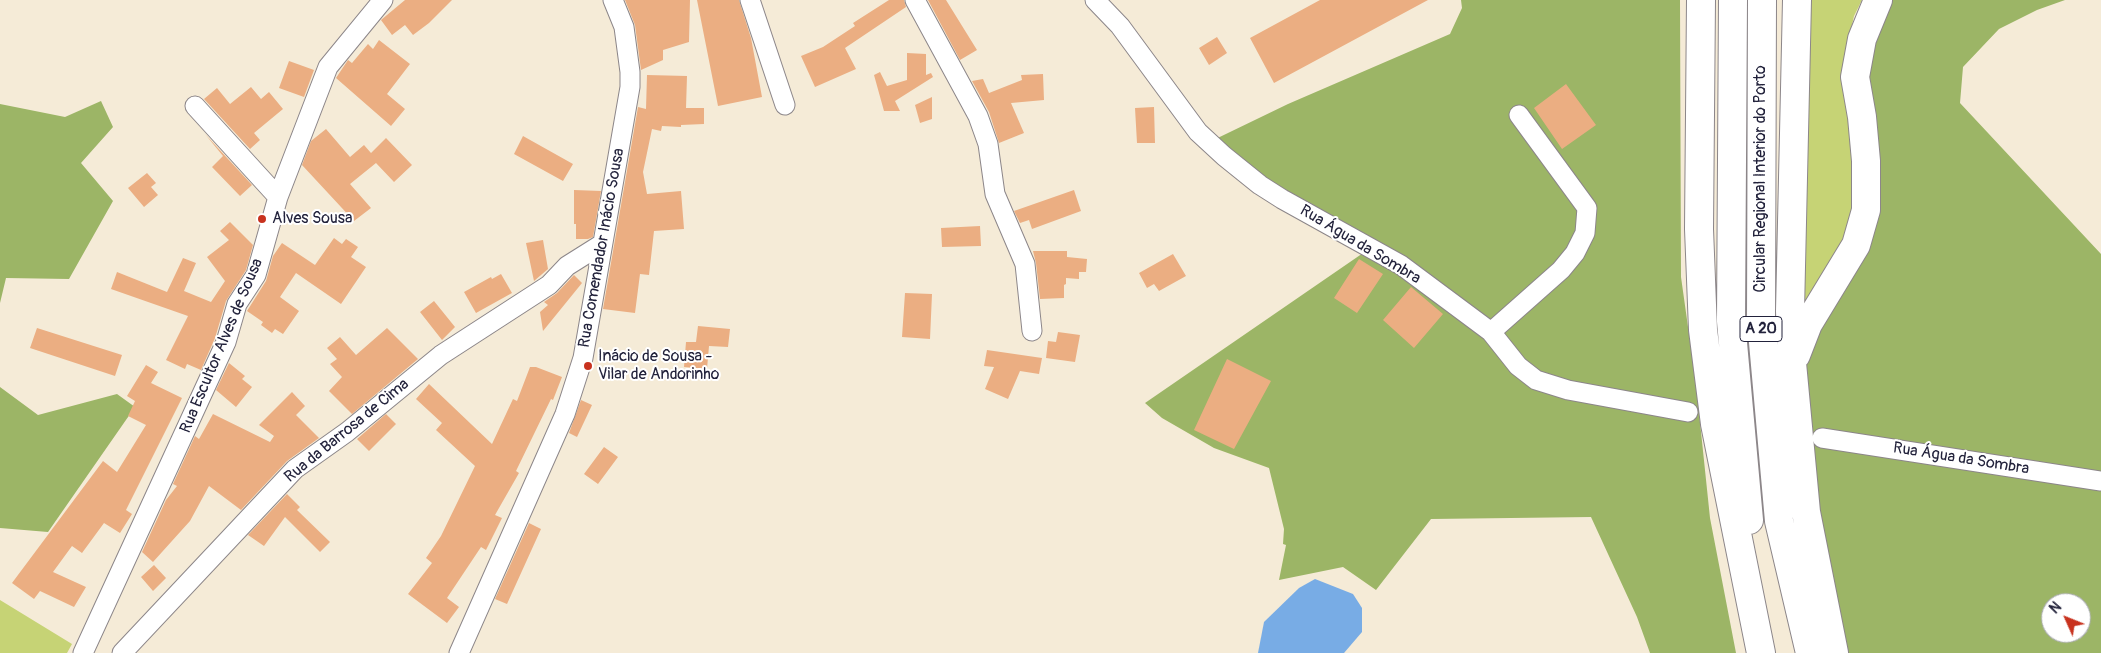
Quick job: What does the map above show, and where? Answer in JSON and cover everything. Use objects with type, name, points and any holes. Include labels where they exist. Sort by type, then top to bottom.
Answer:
[{"type":"highway","points":[[1701,0],[1699,229],[1703,330],[1715,424],[1761,653]]},
{"type":"highway","name":"Circular Regional Interior do Porto","points":[[1732,0],[1731,321],[1750,522],[1775,653]]},
{"type":"highway","name":"Circular Regional Interior do Porto","points":[[1762,0],[1761,320],[1779,521],[1810,653]]},
{"type":"highway","points":[[1797,0],[1790,311],[1792,364],[1806,512],[1834,653]]},
{"type":"highway","points":[[1792,364],[1808,324],[1856,245],[1866,210],[1866,161],[1862,117],[1855,77],[1862,39],[1878,0]]},
{"type":"street","name":"Rua Escultor Alves de Sousa","points":[[85,648],[226,342],[237,304],[256,275],[278,197],[328,67],[383,0]]},
{"type":"street","name":"Rua Comendador Inácio Sousa","points":[[459,653],[565,414],[576,382],[588,334],[630,87],[624,27],[613,0]]},
{"type":"street","points":[[750,0],[785,105]]},
{"type":"street","points":[[915,0],[978,116],[988,144],[994,194],[1025,264],[1032,331]]},
{"type":"street","name":"Rua Água da Sombra","points":[[1095,0],[1120,26],[1198,132],[1224,156],[1260,185],[1401,265],[1491,332],[1518,366],[1536,380],[1568,390],[1688,412]]},
{"type":"street","points":[[195,106],[278,197]]},
{"type":"street","points":[[1491,332],[1560,270],[1575,253],[1584,233],[1587,208],[1518,115]]},
{"type":"street","name":"Rua da Barrosa de Cima","points":[[122,653],[295,469],[347,432],[441,355],[549,286],[567,266],[602,244]]},
{"type":"street","name":"Rua Água da Sombra","points":[[1822,438],[2101,481]]},
{"type":"green space","points":[[1461,0],[1680,0],[1681,277],[1696,384],[1710,518],[1736,653],[1650,653],[1637,617],[1591,517],[1431,519],[1376,590],[1343,567],[1279,580],[1286,545],[1283,544],[1284,529],[1269,468],[1214,448],[1162,418],[1145,403],[1366,251],[1199,147],[1288,104],[1450,34],[1462,8]]},
{"type":"green space","points":[[1804,0],[1862,0],[1854,16],[1846,52],[1860,185],[1842,248],[1805,311]]},
{"type":"green space","points":[[1893,0],[2065,0],[2037,10],[1999,29],[1963,67],[1960,103],[2101,254],[2101,653],[1833,653],[1798,355],[1866,249],[1861,96],[1875,20]]},
{"type":"green space","points":[[101,101],[113,127],[81,163],[113,201],[69,279],[6,278],[0,303],[0,104],[65,117]]},
{"type":"green space","points":[[0,387],[38,415],[117,394],[135,407],[48,532],[0,528]]},
{"type":"green space","points":[[0,600],[72,644],[67,653],[0,653]]},
{"type":"water","points":[[1315,579],[1353,594],[1362,608],[1362,632],[1344,653],[1258,653],[1264,622],[1299,588]]},
{"type":"building","points":[[405,0],[452,0],[429,23],[413,35],[405,25],[392,35],[381,20]]},
{"type":"building","points":[[625,0],[690,0],[689,42],[663,50],[663,60],[641,70],[635,25]]},
{"type":"building","points":[[697,0],[739,0],[751,38],[762,97],[718,106]]},
{"type":"building","points":[[889,0],[904,0],[906,7],[845,48],[856,69],[815,87],[801,56],[823,47],[855,26],[853,23]]},
{"type":"building","points":[[928,0],[946,0],[977,50],[960,60]]},
{"type":"building","points":[[1320,0],[1428,0],[1274,83],[1250,38]]},
{"type":"building","points":[[1217,37],[1227,53],[1209,65],[1199,48]]},
{"type":"building","points":[[379,40],[410,64],[387,94],[405,109],[391,126],[336,78],[348,60],[352,63],[368,44],[373,49]]},
{"type":"building","points":[[907,53],[926,54],[926,75],[931,73],[933,77],[895,101],[900,111],[884,111],[874,75],[880,72],[887,86],[907,80]]},
{"type":"building","points":[[289,61],[314,70],[304,97],[279,88]]},
{"type":"building","points":[[1043,74],[1044,100],[1011,103],[1024,133],[999,143],[989,112],[972,81],[983,79],[989,93],[1022,80],[1021,75]]},
{"type":"building","points":[[647,75],[687,76],[686,108],[704,108],[704,124],[681,125],[681,127],[662,126],[661,131],[652,129],[643,172],[647,194],[681,191],[684,229],[654,231],[649,275],[640,274],[635,313],[603,309],[638,107],[646,109]]},
{"type":"building","points":[[1566,84],[1596,125],[1562,149],[1534,108]]},
{"type":"building","points":[[251,87],[261,99],[269,92],[283,109],[254,133],[260,140],[250,149],[204,99],[217,88],[230,104]]},
{"type":"building","points":[[932,97],[932,119],[920,123],[915,105]]},
{"type":"building","points":[[1154,107],[1155,143],[1137,143],[1135,108]]},
{"type":"building","points":[[326,129],[350,157],[364,145],[371,153],[386,138],[412,165],[394,182],[376,163],[350,184],[371,208],[354,221],[302,165],[311,141]]},
{"type":"building","points":[[205,134],[252,185],[240,196],[212,167],[223,156]]},
{"type":"building","points":[[523,136],[573,164],[563,181],[514,154]]},
{"type":"building","points":[[147,173],[156,183],[151,187],[158,195],[144,207],[128,188]]},
{"type":"building","points":[[574,190],[601,191],[593,237],[588,239],[576,239]]},
{"type":"building","points":[[1074,190],[1081,211],[1032,229],[1029,220],[1020,223],[1014,211]]},
{"type":"building","points":[[230,222],[253,245],[246,270],[226,301],[215,338],[201,370],[187,364],[185,369],[166,360],[188,316],[111,289],[117,272],[167,292],[183,258],[196,263],[184,291],[211,302],[225,281],[207,257],[229,240],[220,231]]},
{"type":"building","points":[[980,226],[981,246],[942,247],[941,228]]},
{"type":"building","points":[[334,238],[342,244],[346,239],[358,247],[351,257],[366,267],[341,304],[296,273],[280,297],[299,311],[283,334],[275,329],[272,333],[261,325],[263,322],[247,311],[266,281],[273,256],[282,243],[315,265]]},
{"type":"building","points":[[543,240],[548,269],[534,281],[526,243]]},
{"type":"building","points":[[1033,251],[1067,251],[1067,257],[1087,259],[1086,272],[1079,272],[1079,279],[1066,278],[1064,298],[1040,299]]},
{"type":"building","points":[[1173,254],[1186,276],[1159,291],[1154,284],[1147,288],[1139,273]]},
{"type":"building","points":[[1359,259],[1383,274],[1357,313],[1334,298]]},
{"type":"building","points":[[501,274],[512,293],[476,313],[464,292],[491,277],[492,279]]},
{"type":"building","points":[[574,275],[582,283],[543,331],[540,312],[548,305],[544,302],[557,293]]},
{"type":"building","points":[[1411,287],[1443,314],[1414,348],[1383,320]]},
{"type":"building","points":[[905,293],[932,294],[930,339],[902,337]]},
{"type":"building","points":[[434,301],[455,327],[442,340],[420,312]]},
{"type":"building","points":[[698,326],[730,329],[728,347],[709,346],[707,369],[684,367],[686,342],[696,342]]},
{"type":"building","points":[[37,328],[122,355],[115,376],[30,348]]},
{"type":"building","points":[[387,328],[418,359],[352,414],[329,391],[342,377],[330,364],[337,359],[327,348],[340,337],[356,355]]},
{"type":"building","points":[[1058,332],[1080,335],[1075,362],[1046,358],[1048,341],[1056,342]]},
{"type":"building","points":[[987,350],[1042,358],[1039,374],[1020,371],[1008,399],[985,389],[994,367],[984,366]]},
{"type":"building","points":[[1227,359],[1271,381],[1234,449],[1194,430]]},
{"type":"building","points":[[229,363],[245,376],[242,379],[252,387],[236,407],[216,390]]},
{"type":"building","points":[[146,365],[158,372],[151,383],[182,398],[126,510],[132,514],[120,533],[104,523],[82,553],[72,546],[53,572],[86,587],[74,607],[40,591],[34,599],[12,583],[103,461],[117,472],[146,425],[128,416],[135,401],[127,396]]},
{"type":"building","points":[[530,367],[536,367],[562,377],[553,400],[551,399],[516,471],[519,473],[495,515],[502,518],[486,550],[481,547],[447,598],[459,607],[447,623],[408,594],[432,563],[426,558],[441,536],[475,466],[436,430],[442,423],[416,399],[429,384],[492,444],[513,399],[517,401]]},
{"type":"building","points":[[292,392],[305,406],[296,415],[319,438],[287,461],[241,510],[209,486],[190,521],[153,562],[142,552],[166,500],[177,486],[173,484],[195,436],[199,439],[213,414],[270,442],[274,436],[259,425]]},
{"type":"building","points":[[581,400],[592,405],[577,437],[569,433]]},
{"type":"building","points":[[386,414],[396,424],[369,451],[357,439]]},
{"type":"building","points":[[604,447],[618,457],[598,484],[584,474]]},
{"type":"building","points":[[287,494],[300,507],[297,510],[330,542],[320,552],[285,517],[264,546],[248,535]]},
{"type":"building","points":[[529,523],[541,529],[507,604],[495,599]]},
{"type":"building","points":[[154,565],[166,578],[153,591],[141,577]]},
{"type":"place","name":"Alves Sousa","points":[[262,219]]},
{"type":"place","name":"Inácio de Sousa - Vilar de Andorinho","points":[[588,366]]}]
